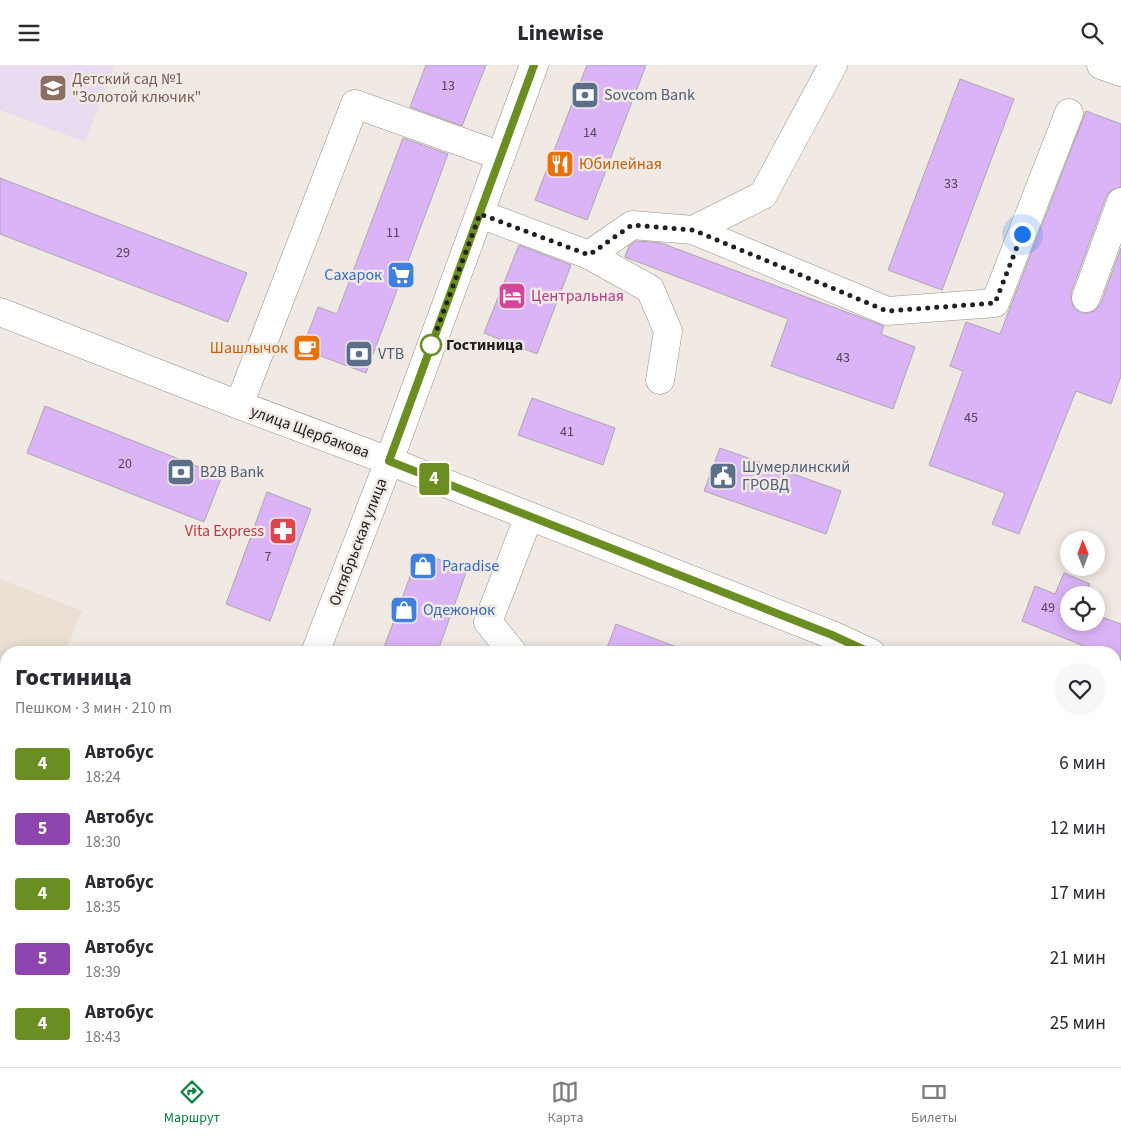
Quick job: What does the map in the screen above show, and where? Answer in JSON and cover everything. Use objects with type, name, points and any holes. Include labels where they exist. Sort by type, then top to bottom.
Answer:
[{"type":"main road","name":"Октябрьская улица","points":[[318,646],[389,461],[534,65]]},
{"type":"main road","points":[[693,230],[763,195],[833,65]]},
{"type":"main road","points":[[1101,65],[1121,72]]},
{"type":"main road","points":[[239,405],[355,104],[501,157]]},
{"type":"main road","points":[[589,255],[632,225],[693,230],[887,311],[995,303],[1069,113]]},
{"type":"main road","points":[[1086,298],[1121,203]]},
{"type":"main road","points":[[480,214],[589,255],[650,289],[668,331],[660,380]]},
{"type":"main road","name":"улица Щербакова","points":[[0,312],[389,461],[856,646]]},
{"type":"main road","points":[[507,646],[488,622],[529,516]]},
{"type":"shaded area","name":"Детский сад №1 \"Золотой ключик\"","points":[[0,65],[114,65],[85,142],[0,110]]},
{"type":"shaded area","points":[[0,579],[82,611],[67,646],[0,646]]},
{"type":"building","points":[[426,65],[486,65],[462,126],[410,107]]},
{"type":"building","points":[[587,65],[646,65],[587,220],[535,200]]},
{"type":"building","points":[[960,79],[1014,99],[942,290],[888,270]]},
{"type":"building","points":[[1086,111],[1121,124],[1121,187],[1111,190],[1106,197],[1071,293],[1071,300],[1074,308],[1081,313],[1089,313],[1096,310],[1101,303],[1121,248],[1121,376],[1111,404],[1076,391],[1019,534],[992,524],[1005,493],[929,465],[963,371],[950,366],[966,322],[1000,334]]},
{"type":"building","points":[[403,138],[448,154],[366,373],[302,349],[318,307],[337,314]]},
{"type":"building","points":[[0,178],[247,273],[228,322],[0,234]]},
{"type":"building","points":[[636,241],[661,243],[884,326],[881,334],[915,347],[893,409],[771,366],[788,319],[625,257],[629,246]]},
{"type":"building","points":[[519,245],[571,265],[537,354],[484,333]]},
{"type":"building","points":[[532,398],[615,428],[603,465],[518,435]]},
{"type":"building","points":[[45,406],[222,476],[204,522],[27,453]]},
{"type":"building","points":[[720,448],[841,491],[826,534],[704,491]]},
{"type":"building","points":[[267,492],[311,509],[270,621],[226,604]]},
{"type":"building","points":[[419,552],[467,570],[440,646],[385,646]]},
{"type":"building","points":[[1063,576],[1071,576],[1090,584],[1089,586],[1060,586],[1060,631],[1105,631],[1105,618],[1121,624],[1121,646],[1084,646],[1022,621],[1035,586],[1055,594]]},
{"type":"building","points":[[616,624],[674,646],[608,646]]},
{"type":"bus line","name":"4","points":[[534,65],[389,461],[856,646]]},
{"type":"place","name":"Детский сад №1 \"Золотой ключик\"","points":[[53,88]]},
{"type":"place","name":"Sovcom Bank","points":[[585,95]]},
{"type":"place","name":"Юбилейная","points":[[560,164]]},
{"type":"place","name":"Сахарок","points":[[401,275]]},
{"type":"place","name":"Центральная","points":[[512,296]]},
{"type":"place","name":"Гостиница","points":[[431,345]]},
{"type":"place","name":"Шашлычок","points":[[307,348]]},
{"type":"place","name":"VTB","points":[[359,354]]},
{"type":"place","name":"B2B Bank","points":[[181,472]]},
{"type":"place","name":"Шумерлинский ГРОВД","points":[[723,476]]},
{"type":"place","name":"Vita Express","points":[[283,531]]},
{"type":"place","name":"Paradise","points":[[423,566]]},
{"type":"place","name":"Одежонок","points":[[404,610]]},
{"type":"route","points":[[431,345],[480,214],[589,255],[632,225],[693,230],[887,311],[995,303],[1022,234]]}]
